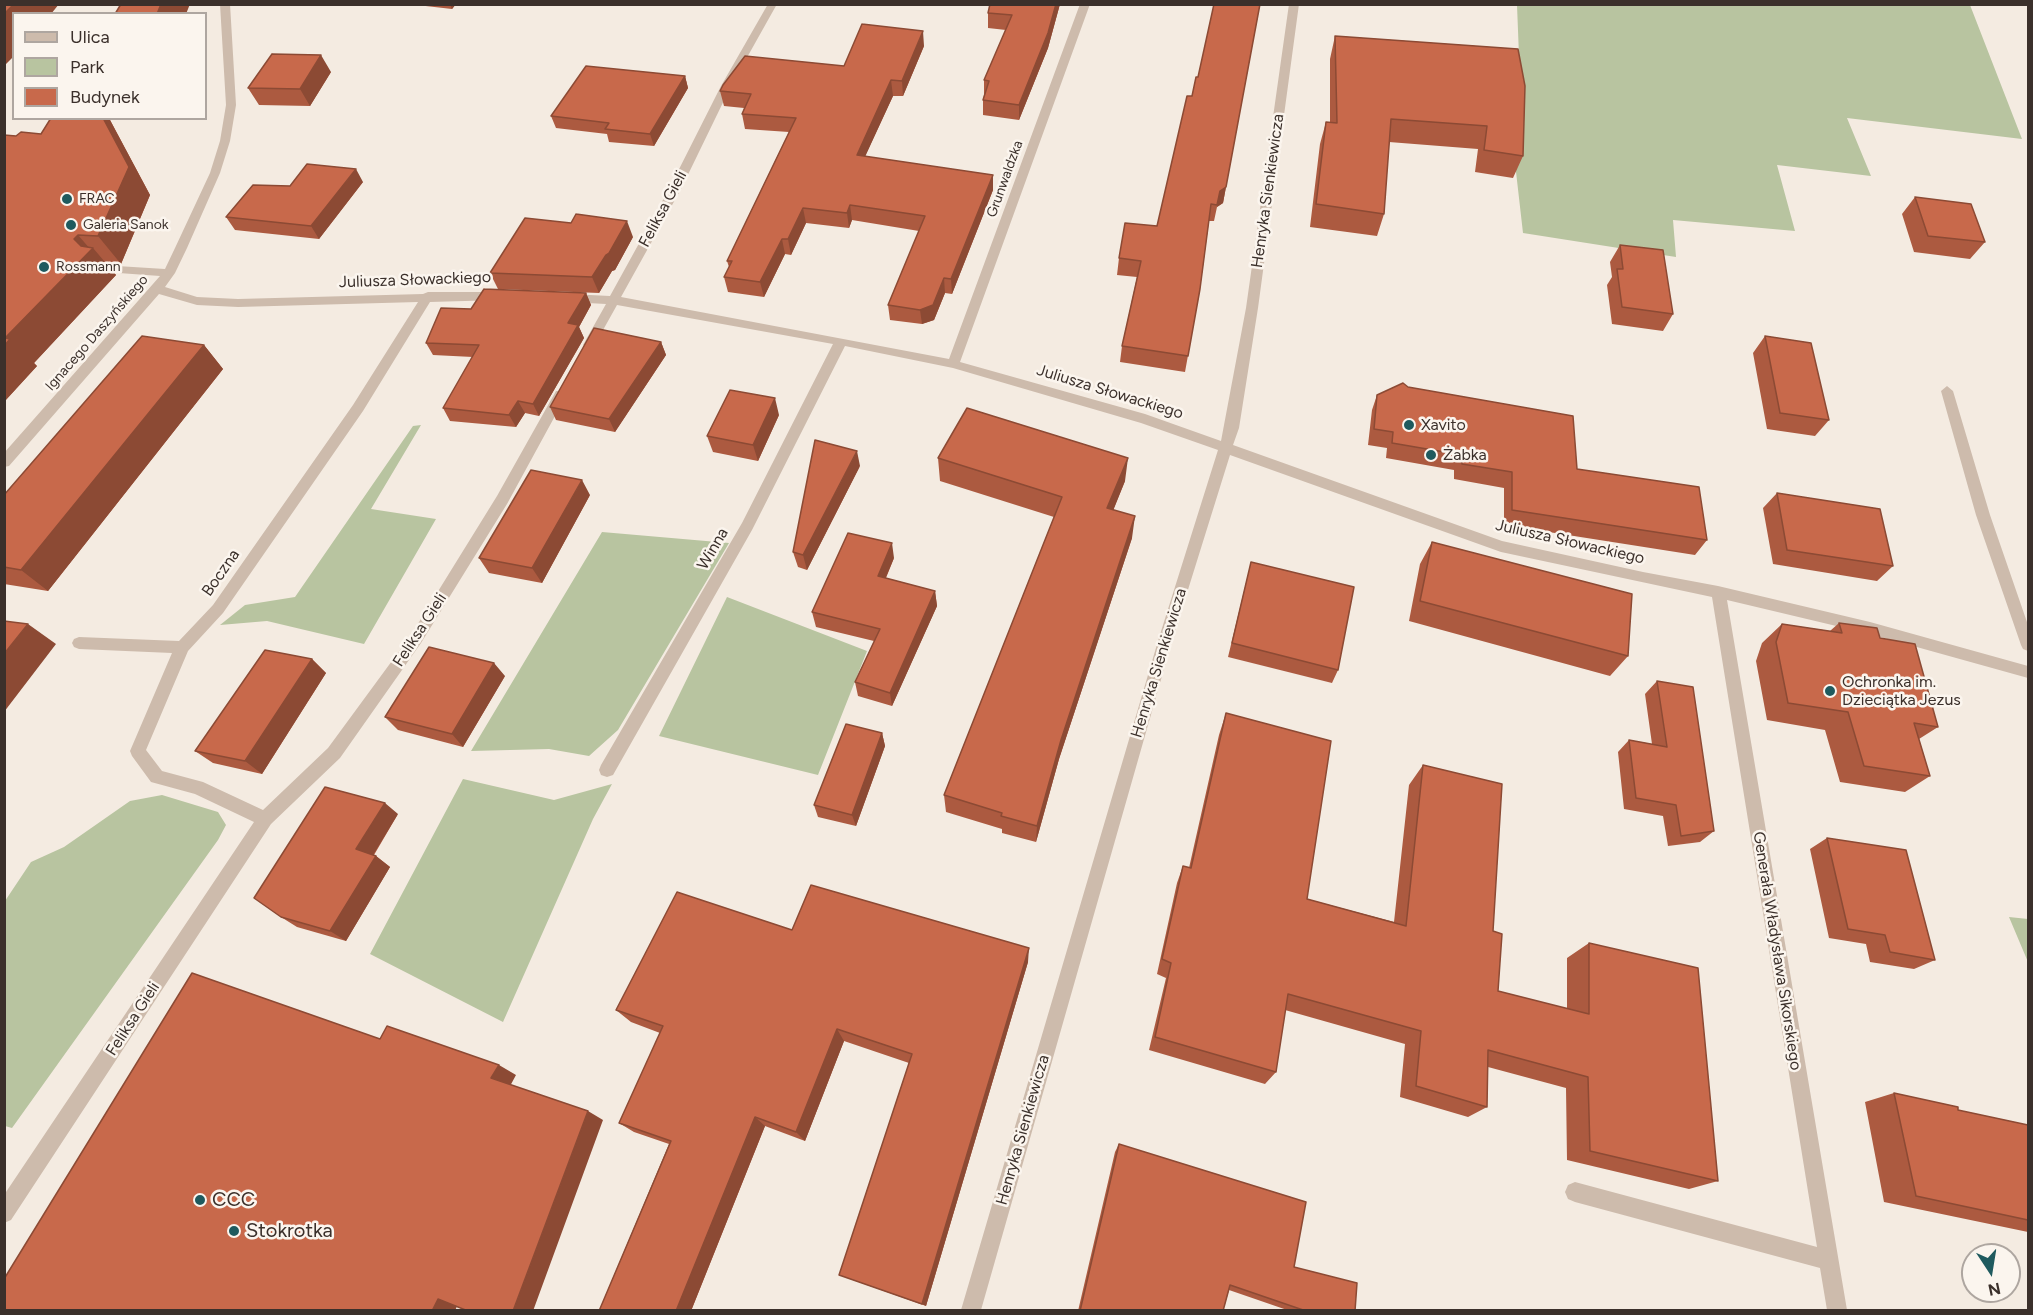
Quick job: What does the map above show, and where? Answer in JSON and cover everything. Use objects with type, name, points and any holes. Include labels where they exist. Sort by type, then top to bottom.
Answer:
[{"type":"street","name":"Ignacego Daszyńskiego","points":[[4,462],[158,289],[169,273],[215,173],[225,141],[231,105],[225,4]]},
{"type":"street","name":"Feliksa Gieli","points":[[578,364],[675,189],[726,86],[773,4]]},
{"type":"street","name":"Grunwaldzka","points":[[953,364],[1085,4]]},
{"type":"street","name":"Henryka Sienkiewicza","points":[[971,1311],[1162,649],[1232,428],[1241,383],[1294,4]]},
{"type":"street","points":[[105,268],[169,273]]},
{"type":"street","name":"Juliusza Słowackiego","points":[[158,289],[197,301],[238,303],[428,296],[509,296]]},
{"type":"street","name":"Boczna","points":[[265,819],[197,787],[157,777],[138,751],[182,647],[218,609],[232,590],[358,408],[428,296]]},
{"type":"street","name":"Juliusza Słowackiego","points":[[555,297],[614,300],[841,341],[953,364],[1145,419],[1501,546],[1643,578],[1718,592],[1870,628],[2028,672]]},
{"type":"street","name":"Winna","points":[[607,770],[747,526],[841,341]]},
{"type":"street","name":"Feliksa Gieli","points":[[4,1213],[265,819],[334,753],[416,639],[502,500],[567,384]]},
{"type":"street","points":[[1947,391],[1983,515],[2028,645]]},
{"type":"street","name":"Generała Władysława Sikorskiego","points":[[1718,592],[1836,1311]]},
{"type":"street","points":[[79,644],[182,647]]},
{"type":"street","points":[[1575,1192],[1828,1260]]},
{"type":"green space","points":[[1517,5],[1970,5],[2022,139],[1847,118],[1871,176],[1777,165],[1795,231],[1673,220],[1676,257],[1523,233],[1515,163],[1519,56]]},
{"type":"green space","points":[[421,425],[371,509],[436,519],[364,644],[267,621],[220,625],[245,605],[295,597],[413,426]]},
{"type":"green space","points":[[602,532],[729,543],[618,730],[589,756],[549,749],[471,751]]},
{"type":"green space","points":[[727,597],[867,651],[818,775],[659,736]]},
{"type":"green space","points":[[463,779],[554,800],[612,784],[593,819],[503,1022],[370,954]]},
{"type":"green space","points":[[162,795],[218,812],[226,825],[218,840],[12,1128],[5,1126],[5,901],[31,862],[64,847],[130,801]]},
{"type":"green space","points":[[2009,917],[2028,919],[2028,962]]},
{"type":"building","points":[[4,4],[14,4],[4,14]]},
{"type":"building","points":[[121,4],[161,4],[158,12],[116,12]]},
{"type":"building","points":[[990,4],[1056,4],[1048,33],[1019,105],[983,100],[989,81],[984,80],[1012,15],[988,13]]},
{"type":"building","points":[[1214,4],[1260,4],[1226,187],[1220,191],[1217,205],[1211,204],[1200,289],[1188,356],[1122,346],[1141,261],[1119,258],[1125,223],[1157,226],[1187,96],[1192,96],[1196,77],[1198,77]]},
{"type":"building","points":[[862,24],[923,31],[902,81],[891,80],[857,155],[993,175],[951,279],[944,278],[933,305],[920,310],[888,305],[925,216],[850,205],[847,213],[803,208],[788,239],[782,239],[760,282],[724,277],[732,261],[727,261],[796,118],[742,114],[751,94],[720,91],[723,85],[745,56],[844,66]]},
{"type":"building","points":[[1335,36],[1518,49],[1525,86],[1523,156],[1484,150],[1487,126],[1391,119],[1384,214],[1316,204],[1326,122],[1337,123]]},
{"type":"building","points":[[272,54],[321,55],[300,89],[248,88]]},
{"type":"building","points":[[586,66],[685,76],[650,134],[605,129],[609,123],[551,116]]},
{"type":"building","name":"Galeria Sanok","points":[[50,120],[104,120],[129,167],[98,236],[78,235],[74,239],[81,246],[93,248],[5,338],[10,339],[4,346],[4,135],[16,136],[21,132],[41,134]]},
{"type":"building","points":[[307,164],[356,169],[311,226],[226,217],[253,185],[290,186]]},
{"type":"building","points":[[1915,197],[1971,204],[1985,242],[1928,236]]},
{"type":"building","points":[[576,214],[627,221],[592,277],[490,273],[525,218],[571,223]]},
{"type":"building","points":[[1620,245],[1663,250],[1673,314],[1622,307],[1617,269],[1623,269]]},
{"type":"building","points":[[484,289],[586,293],[568,323],[578,325],[533,404],[518,401],[509,415],[443,408],[479,345],[426,343],[441,308],[471,309]]},
{"type":"building","points":[[594,328],[661,342],[609,419],[550,407]]},
{"type":"building","points":[[142,336],[204,345],[21,570],[4,567],[4,495]]},
{"type":"building","points":[[1765,336],[1811,343],[1829,420],[1780,413]]},
{"type":"building","points":[[1403,383],[1408,387],[1573,416],[1577,469],[1699,487],[1707,540],[1512,510],[1512,472],[1462,464],[1462,455],[1392,443],[1393,432],[1374,429],[1377,395]]},
{"type":"building","points":[[730,390],[775,398],[753,445],[707,436]]},
{"type":"building","points":[[967,408],[1128,458],[1107,508],[1135,516],[1061,740],[1037,826],[1001,816],[1002,813],[944,795],[1062,497],[938,458]]},
{"type":"building","points":[[815,440],[857,451],[803,555],[793,552]]},
{"type":"building","points":[[531,470],[582,480],[532,568],[479,558]]},
{"type":"building","points":[[1777,493],[1880,509],[1893,566],[1787,550]]},
{"type":"building","points":[[848,533],[892,543],[878,576],[935,591],[890,693],[855,682],[880,629],[812,612]]},
{"type":"building","points":[[1432,542],[1632,594],[1628,656],[1420,601]]},
{"type":"building","points":[[1251,562],[1354,587],[1338,670],[1232,643]]},
{"type":"building","points":[[4,621],[28,624],[4,654]]},
{"type":"building","points":[[1839,623],[1877,628],[1880,638],[1915,644],[1938,727],[1914,723],[1930,776],[1864,766],[1848,712],[1788,703],[1776,642],[1782,624],[1842,633]]},
{"type":"building","points":[[429,647],[494,663],[452,734],[385,717]]},
{"type":"building","points":[[265,650],[312,659],[245,761],[195,751]]},
{"type":"building","points":[[1657,681],[1693,687],[1714,831],[1681,836],[1676,805],[1636,798],[1629,740],[1667,747]]},
{"type":"building","points":[[1226,713],[1331,741],[1307,899],[1406,926],[1423,765],[1502,784],[1493,931],[1502,934],[1498,991],[1589,1014],[1589,943],[1698,968],[1718,1181],[1590,1151],[1588,1077],[1488,1050],[1487,1107],[1416,1086],[1421,1031],[1288,994],[1276,1072],[1155,1037],[1171,963],[1162,959],[1183,866],[1191,868]]},
{"type":"building","points":[[846,724],[882,733],[852,815],[814,805]]},
{"type":"building","points":[[325,787],[385,803],[356,849],[376,856],[330,931],[281,917],[254,898]]},
{"type":"building","points":[[1827,838],[1906,850],[1935,960],[1890,952],[1885,935],[1848,929]]},
{"type":"building","points":[[811,885],[1029,948],[922,1304],[839,1275],[912,1054],[837,1029],[796,1132],[755,1117],[676,1311],[599,1311],[671,1141],[619,1123],[663,1026],[616,1010],[677,892],[792,930]]},
{"type":"building","points":[[192,973],[380,1039],[387,1026],[499,1065],[491,1078],[588,1111],[513,1311],[468,1311],[438,1299],[432,1311],[4,1311],[4,1279]]},
{"type":"building","points":[[1894,1093],[2028,1125],[2028,1220],[1916,1196]]},
{"type":"building","points":[[1119,1144],[1306,1202],[1294,1267],[1357,1283],[1355,1311],[1306,1311],[1230,1285],[1223,1311],[1080,1311]]},
{"type":"place","name":"FRAC","points":[[67,199]]},
{"type":"place","name":"Galeria Sanok","points":[[71,225]]},
{"type":"place","name":"Rossmann","points":[[44,267]]},
{"type":"place","name":"Xavito","points":[[1409,425]]},
{"type":"place","name":"Żabka","points":[[1431,455]]},
{"type":"place","name":"Ochronka im. Dzieciątka Jezus","points":[[1830,691]]},
{"type":"place","name":"CCC","points":[[200,1200]]},
{"type":"place","name":"Stokrotka","points":[[234,1231]]}]
